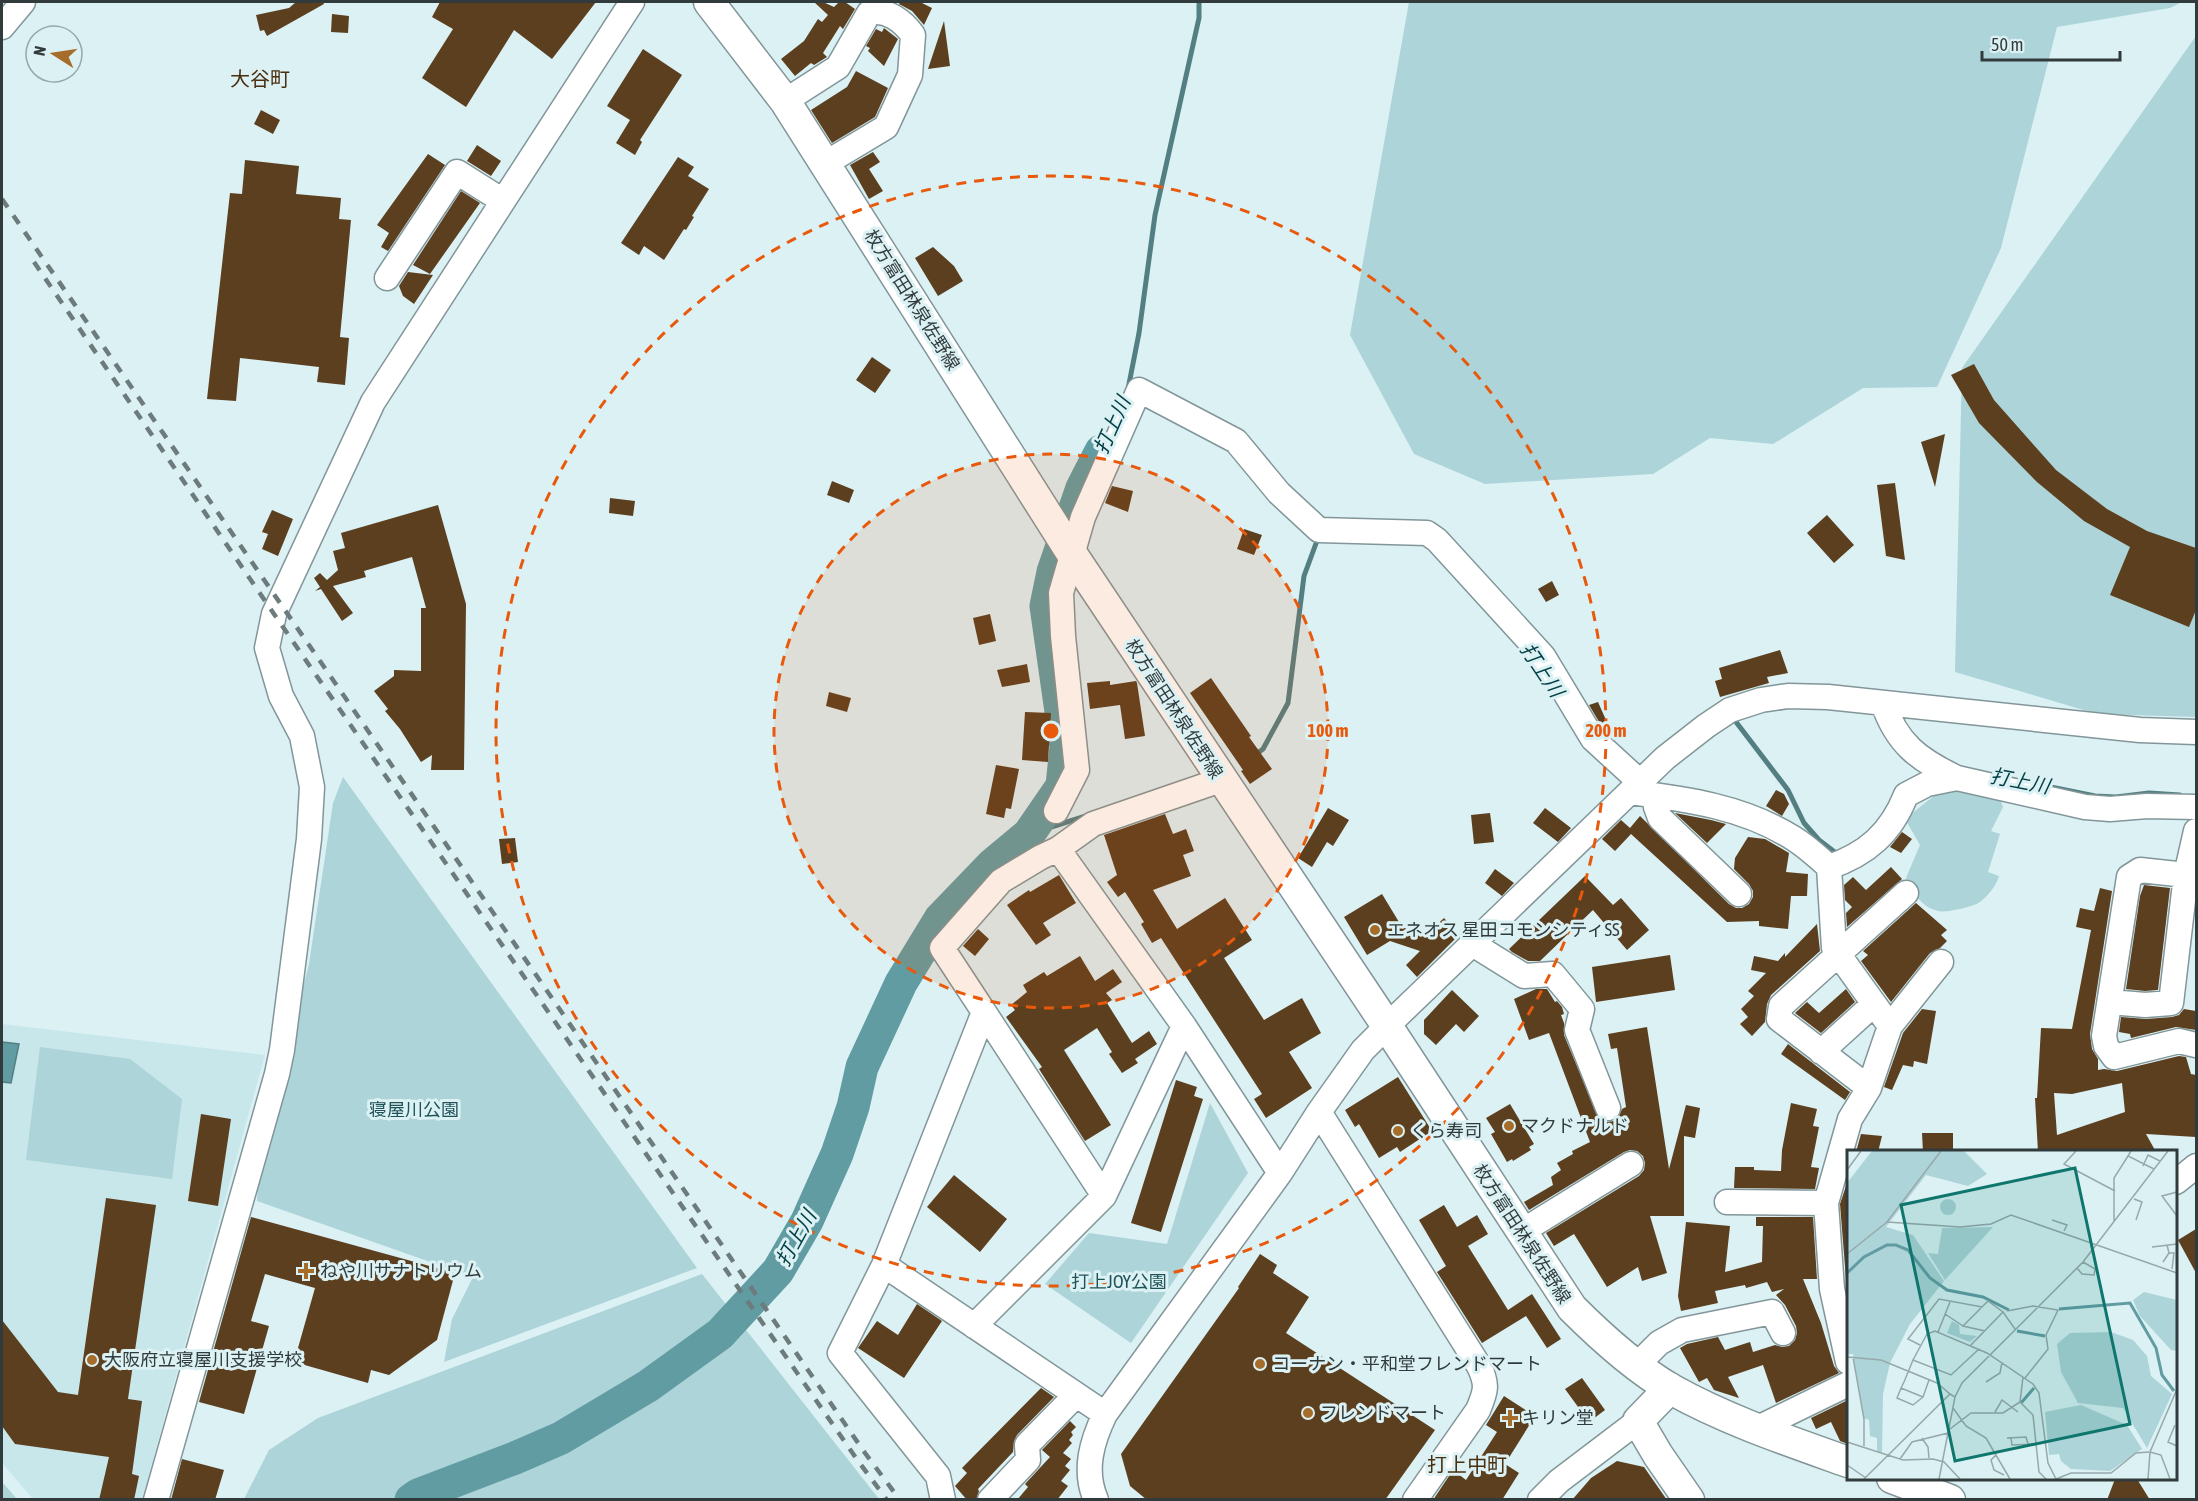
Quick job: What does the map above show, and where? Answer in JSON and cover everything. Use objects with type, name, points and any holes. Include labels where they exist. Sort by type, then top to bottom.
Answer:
[{"type":"main road","name":"枚方富田林泉佐野線","points":[[709,2],[785,101],[826,163],[1072,554],[1572,1308],[1600,1335],[1670,1388],[1756,1429],[1847,1462]]},
{"type":"main road","points":[[1670,1388],[1638,1420],[1658,1455],[1689,1500]]},
{"type":"main road","points":[[1896,1480],[1933,1490]]},
{"type":"street","points":[[2,27],[23,2]]},
{"type":"street","points":[[156,1500],[282,1050],[307,851],[312,787],[302,736],[280,696],[267,648],[274,614],[373,402],[632,2]]},
{"type":"street","points":[[785,101],[838,67],[868,13],[877,11],[890,14],[906,26],[913,35],[910,75],[886,127],[826,163]]},
{"type":"street","points":[[387,278],[457,172],[503,201]]},
{"type":"street","points":[[1056,811],[1077,770],[1063,636],[1062,593],[1083,517],[1139,390],[1236,441],[1279,493],[1319,530],[1427,533],[1437,540],[1543,656],[1593,739],[1642,790],[1656,807],[1660,818],[1739,894]]},
{"type":"street","points":[[1096,1500],[1092,1490],[1090,1464],[1094,1438],[1105,1414],[1280,1173],[1363,1050],[1471,943],[1642,790],[1665,758],[1706,726],[1730,710],[1761,700],[1788,696],[1883,703],[2140,730],[2196,732]]},
{"type":"street","points":[[1883,703],[1890,724],[1907,746],[1930,765],[1957,778],[2085,807],[2110,809],[2147,806],[2196,807]]},
{"type":"street","points":[[1829,867],[1851,859],[1872,845],[1901,809],[1906,795],[1927,784],[1957,778]]},
{"type":"street","points":[[1104,1196],[942,948],[1001,881],[1058,849],[1093,824],[1221,780]]},
{"type":"street","points":[[1642,790],[1702,802],[1750,816],[1794,838],[1829,867],[1834,948],[1890,1026]]},
{"type":"street","points":[[2110,1002],[2145,1005],[2170,1003],[2186,875],[2196,831]]},
{"type":"street","points":[[1058,849],[1184,1026],[1280,1173]]},
{"type":"street","points":[[2186,875],[2140,870],[2129,877],[2104,1036],[2106,1046],[2114,1057],[2179,1041],[2196,1045]]},
{"type":"street","points":[[1869,1088],[1779,1019],[1781,1006],[1906,894]]},
{"type":"street","points":[[1471,943],[1524,976],[1552,974],[1582,1009],[1577,1030],[1608,1108]]},
{"type":"street","points":[[1847,1357],[1832,1289],[1826,1203],[1850,1119],[1869,1088],[1890,1026],[1941,962]]},
{"type":"street","points":[[1821,1052],[1874,1004]]},
{"type":"street","points":[[943,1500],[938,1476],[840,1353],[884,1265],[984,1012]]},
{"type":"street","points":[[974,1326],[1104,1196],[1184,1026]]},
{"type":"street","points":[[1319,1112],[1479,1366],[1486,1381],[1484,1396],[1478,1410],[1415,1500]]},
{"type":"street","points":[[1521,1232],[1631,1164]]},
{"type":"street","points":[[2177,1180],[2196,1166]]},
{"type":"street","points":[[1727,1202],[1826,1203]]},
{"type":"street","points":[[884,1265],[1105,1414]]},
{"type":"street","points":[[1638,1364],[1659,1343],[1682,1330],[1772,1312],[1783,1333]]},
{"type":"street","points":[[1756,1429],[1847,1384]]},
{"type":"street","points":[[990,1500],[1028,1460],[1027,1445],[1076,1395]]},
{"type":"street","points":[[1540,1500],[1558,1481],[1638,1420]]},
{"type":"shaded area","name":"大阪府立寝屋川支援学校","points":[[2,1024],[265,1055],[142,1499],[33,1499],[2,1463]]},
{"type":"shaded area","points":[[2,1042],[19,1044],[11,1083],[2,1082]]},
{"type":"green space","points":[[1409,2],[2182,2],[2170,8],[2057,27],[2001,248],[1937,387],[1863,388],[1773,444],[1710,438],[1653,474],[1485,484],[1414,454],[1350,335]]},
{"type":"green space","points":[[2196,36],[2196,717],[2097,714],[1955,672],[1962,368]]},
{"type":"green space","name":"寝屋川公園","points":[[343,777],[697,1268],[444,1362],[452,1319],[473,1277],[257,1201],[260,1154],[309,964],[333,803]]},
{"type":"green space","points":[[1952,788],[1999,795],[2003,807],[1991,831],[2000,834],[1988,872],[1999,876],[1986,897],[1977,904],[1966,908],[1938,911],[1922,902],[1906,878],[1920,845],[1905,819],[1935,795]]},
{"type":"green space","points":[[40,1047],[130,1059],[182,1099],[172,1179],[26,1160]]},
{"type":"green space","name":"打上JOY公園","points":[[1210,1103],[1248,1173],[1131,1343],[1045,1284],[1089,1233],[1167,1244]]},
{"type":"green space","points":[[702,1274],[879,1499],[244,1499],[269,1450],[318,1418]]},
{"type":"green space","points":[[2,1482],[17,1499],[2,1499]]},
{"type":"building","points":[[296,2],[323,2],[324,4],[267,36],[264,30],[260,31],[256,15],[289,8]]},
{"type":"building","points":[[440,2],[596,2],[552,59],[514,30],[466,107],[422,78],[453,29],[432,17]]},
{"type":"building","points":[[814,2],[823,2],[834,7],[839,2],[845,2],[855,9],[843,29],[840,26],[823,53],[827,57],[814,65],[811,63],[795,76],[781,59],[804,41],[818,19],[822,22],[828,15]]},
{"type":"building","points":[[900,2],[920,2],[932,8],[924,25],[912,11],[899,4]]},
{"type":"building","points":[[332,14],[349,16],[348,33],[331,32]]},
{"type":"building","points":[[944,21],[950,66],[928,69]]},
{"type":"building","points":[[884,28],[898,39],[884,66],[868,51],[870,48],[866,46],[876,29],[882,32]]},
{"type":"building","points":[[643,49],[682,75],[640,140],[642,142],[635,155],[616,143],[630,120],[607,106]]},
{"type":"building","points":[[856,71],[888,88],[875,117],[832,143],[811,110],[847,87]]},
{"type":"building","points":[[261,110],[280,120],[273,134],[254,124]]},
{"type":"building","points":[[477,145],[501,161],[491,176],[467,161]]},
{"type":"building","points":[[873,152],[880,162],[869,169],[883,191],[869,199],[850,165]]},
{"type":"building","points":[[428,154],[445,165],[388,251],[381,247],[389,233],[377,225]]},
{"type":"building","points":[[678,157],[694,167],[688,176],[709,189],[686,230],[684,229],[664,260],[644,246],[639,255],[621,243]]},
{"type":"building","points":[[245,160],[299,166],[296,194],[341,198],[339,219],[351,220],[340,337],[349,338],[345,385],[317,382],[319,367],[240,358],[236,401],[207,399],[230,193],[242,194]]},
{"type":"building","points":[[461,191],[480,203],[430,274],[413,265]]},
{"type":"building","points":[[933,247],[954,266],[963,281],[938,296],[915,258]]},
{"type":"building","points":[[408,272],[433,275],[414,304],[403,296],[399,286]]},
{"type":"building","points":[[872,357],[891,370],[875,393],[856,380]]},
{"type":"building","points":[[1974,364],[1994,400],[2056,470],[2107,509],[2147,531],[2196,548],[2196,610],[2189,627],[2110,595],[2130,547],[2084,521],[2037,482],[1979,423],[1951,375]]},
{"type":"building","points":[[1945,434],[1935,487],[1921,442]]},
{"type":"building","points":[[832,481],[854,490],[849,503],[827,495]]},
{"type":"building","points":[[1895,483],[1905,560],[1886,556],[1877,485]]},
{"type":"building","points":[[1112,486],[1133,491],[1128,512],[1105,503]]},
{"type":"building","points":[[610,498],[635,501],[633,516],[609,513]]},
{"type":"building","points":[[438,505],[466,604],[464,770],[431,770],[432,755],[421,762],[400,729],[385,711],[388,709],[374,691],[394,676],[394,670],[421,671],[421,608],[426,608],[412,557],[364,571],[366,577],[333,586],[353,613],[342,621],[321,589],[315,591],[320,587],[314,578],[320,573],[327,580],[338,570],[333,551],[345,548],[341,533]]},
{"type":"building","points":[[272,510],[293,519],[278,556],[262,549],[268,534],[262,532]]},
{"type":"building","points":[[1827,515],[1854,545],[1834,563],[1807,533]]},
{"type":"building","points":[[1244,529],[1262,535],[1254,555],[1237,549]]},
{"type":"building","points":[[1552,581],[1559,595],[1546,602],[1538,589]]},
{"type":"building","points":[[990,614],[996,641],[979,645],[973,618]]},
{"type":"building","points":[[1780,650],[1788,673],[1767,677],[1769,683],[1720,697],[1715,681],[1722,679],[1719,668]]},
{"type":"building","points":[[1027,664],[1030,682],[1002,687],[997,670]]},
{"type":"building","points":[[1211,678],[1272,769],[1250,784],[1241,771],[1243,770],[1190,693]]},
{"type":"building","points":[[1110,681],[1110,685],[1136,681],[1145,736],[1125,739],[1120,705],[1090,709],[1087,683]]},
{"type":"building","points":[[829,692],[851,698],[847,712],[826,706]]},
{"type":"building","points":[[1598,702],[1606,720],[1620,737],[1615,740],[1604,730],[1589,705]]},
{"type":"building","points":[[1025,712],[1051,713],[1048,762],[1022,760]]},
{"type":"building","points":[[996,765],[1019,769],[1011,809],[1006,808],[1004,818],[986,814]]},
{"type":"building","points":[[1776,790],[1784,794],[1789,804],[1782,816],[1766,806]]},
{"type":"building","points":[[1328,808],[1349,820],[1333,846],[1327,842],[1312,867],[1298,858]]},
{"type":"building","points":[[1545,808],[1571,828],[1558,842],[1533,823]]},
{"type":"building","points":[[1490,813],[1494,842],[1474,844],[1471,815]]},
{"type":"building","points":[[1675,813],[1711,820],[1726,824],[1707,843]]},
{"type":"building","points":[[1165,814],[1173,834],[1186,829],[1194,851],[1183,855],[1191,876],[1153,890],[1177,929],[1225,898],[1252,940],[1224,958],[1264,1020],[1302,998],[1321,1033],[1289,1052],[1312,1088],[1266,1118],[1254,1099],[1262,1094],[1161,938],[1152,943],[1141,924],[1144,922],[1125,892],[1118,897],[1107,882],[1117,875],[1104,835]]},
{"type":"building","points":[[1640,816],[1729,904],[1736,908],[1749,904],[1753,897],[1749,884],[1734,869],[1735,858],[1748,837],[1765,839],[1789,853],[1786,872],[1808,874],[1807,896],[1791,896],[1788,929],[1759,926],[1759,921],[1727,922],[1631,834],[1615,851],[1602,839],[1621,820],[1630,828]]},
{"type":"building","points":[[1902,832],[1912,839],[1901,853],[1890,847]]},
{"type":"building","points":[[515,838],[518,862],[502,864],[499,839]]},
{"type":"building","points":[[1891,867],[1902,879],[1847,927],[1846,913],[1852,907],[1845,900],[1844,885],[1853,877],[1866,890]]},
{"type":"building","points":[[1495,869],[1514,883],[1502,896],[1485,883]]},
{"type":"building","points":[[1059,875],[1076,903],[1043,923],[1051,935],[1036,945],[1007,905],[1029,890],[1030,892]]},
{"type":"building","points":[[1585,876],[1613,905],[1621,898],[1649,930],[1627,950],[1593,910],[1540,961],[1528,961],[1509,949]]},
{"type":"building","points":[[2144,885],[2170,888],[2158,990],[2145,991],[2126,989],[2140,896]]},
{"type":"building","points":[[2100,888],[2112,891],[2090,1034],[2092,1049],[2098,1059],[2098,1070],[2117,1071],[2179,1056],[2186,1057],[2191,1074],[2196,1075],[2196,1137],[2146,1134],[2155,1150],[2038,1150],[2035,1098],[2037,1098],[2041,1028],[2072,1029],[2091,930],[2076,927],[2080,908],[2094,911]],"holes":[[[2122,1083],[2125,1112],[2057,1135],[2054,1093],[2072,1094]]]},
{"type":"building","points":[[1382,894],[1402,927],[1426,935],[1444,918],[1459,935],[1417,977],[1406,965],[1420,951],[1390,941],[1367,955],[1344,917]]},
{"type":"building","points":[[1916,903],[1947,930],[1941,935],[1947,941],[1930,953],[1891,1002],[1861,961],[1868,955],[1863,951]]},
{"type":"building","points":[[1817,924],[1820,951],[1771,995],[1767,1004],[1765,1022],[1752,1036],[1740,1024],[1748,1017],[1741,1009],[1754,996],[1748,991],[1766,973],[1751,970],[1754,956],[1778,961],[1785,953],[1785,957]]},
{"type":"building","points":[[978,929],[989,939],[975,956],[963,946]]},
{"type":"building","points":[[1670,955],[1675,990],[1596,1002],[1592,967]]},
{"type":"building","points":[[1080,956],[1095,981],[1113,969],[1122,982],[1106,993],[1112,1000],[1107,1003],[1132,1043],[1149,1031],[1157,1044],[1135,1059],[1138,1063],[1122,1073],[1109,1054],[1112,1052],[1097,1028],[1064,1050],[1111,1125],[1085,1141],[1039,1069],[1042,1067],[1006,1017],[1015,1010],[1011,1005],[1027,992],[1023,985],[1044,972],[1047,976]]},
{"type":"building","points":[[1536,989],[1547,989],[1555,1002],[1557,1001],[1562,1007],[1564,1035],[1599,1119],[1607,1122],[1614,1121],[1626,1107],[1617,1048],[1611,1049],[1608,1034],[1647,1027],[1669,1169],[1686,1105],[1700,1108],[1695,1138],[1684,1136],[1684,1216],[1650,1216],[1667,1273],[1642,1281],[1638,1267],[1607,1287],[1574,1234],[1554,1246],[1546,1233],[1639,1176],[1644,1170],[1645,1163],[1643,1156],[1637,1151],[1624,1152],[1529,1210],[1524,1202],[1553,1185],[1551,1177],[1561,1170],[1557,1163],[1573,1154],[1572,1151],[1590,1142],[1549,1033],[1529,1040],[1514,999]]},
{"type":"building","points":[[1846,989],[1855,1002],[1821,1033],[1795,1013],[1807,1002],[1819,1013]]},
{"type":"building","points":[[1452,990],[1479,1016],[1464,1032],[1456,1024],[1436,1045],[1424,1034],[1424,1020]]},
{"type":"building","points":[[1922,1009],[1936,1011],[1927,1064],[1914,1061],[1913,1067],[1903,1065],[1892,1090],[1884,1087],[1903,1033]]},
{"type":"building","points":[[2184,1009],[2196,1011],[2196,1030],[2176,1027],[2131,1038],[2130,1034],[2119,1032],[2121,1017],[2146,1019],[2172,1017],[2179,1015]]},
{"type":"building","points":[[1788,1044],[1850,1092],[1845,1100],[1781,1054]]},
{"type":"building","points":[[1398,1077],[1432,1131],[1400,1152],[1397,1147],[1379,1158],[1359,1124],[1355,1127],[1345,1110]]},
{"type":"building","points":[[1176,1080],[1197,1087],[1194,1096],[1203,1099],[1161,1232],[1131,1223]]},
{"type":"building","points":[[1791,1103],[1817,1109],[1813,1126],[1819,1127],[1811,1167],[1819,1168],[1815,1189],[1734,1188],[1735,1167],[1781,1171],[1782,1150]]},
{"type":"building","points":[[1510,1104],[1534,1144],[1529,1147],[1531,1150],[1507,1162],[1491,1134],[1495,1132],[1486,1118]]},
{"type":"building","points":[[201,1114],[231,1119],[218,1206],[188,1201]]},
{"type":"building","points":[[1922,1133],[1953,1133],[1953,1150],[1923,1150]]},
{"type":"building","points":[[1861,1134],[1882,1136],[1878,1150],[1857,1150]]},
{"type":"building","points":[[954,1175],[1007,1219],[980,1252],[927,1207]]},
{"type":"building","points":[[1846,1186],[1847,1279],[1846,1279],[1840,1204]]},
{"type":"building","points":[[106,1198],[156,1205],[128,1399],[142,1401],[132,1474],[139,1476],[134,1500],[99,1500],[109,1457],[15,1444],[2,1426],[2,1320],[58,1392],[78,1395]]},
{"type":"building","points":[[1444,1205],[1457,1227],[1477,1215],[1488,1234],[1468,1246],[1508,1310],[1532,1294],[1561,1339],[1547,1348],[1526,1316],[1482,1343],[1437,1272],[1446,1266],[1419,1220]]},
{"type":"building","points":[[251,1217],[455,1273],[437,1340],[389,1375],[371,1370],[368,1383],[294,1362],[315,1288],[265,1274],[251,1321],[269,1326],[244,1414],[199,1402]]},
{"type":"building","points":[[1756,1217],[1813,1217],[1817,1279],[1803,1279],[1821,1323],[1834,1366],[1839,1373],[1776,1403],[1763,1365],[1728,1377],[1739,1398],[1714,1390],[1707,1378],[1699,1382],[1680,1348],[1687,1344],[1718,1337],[1725,1350],[1750,1342],[1753,1352],[1775,1345],[1789,1346],[1795,1340],[1796,1326],[1785,1305],[1776,1295],[1784,1289],[1772,1292],[1767,1282],[1746,1288],[1745,1285],[1715,1291],[1718,1303],[1681,1311],[1678,1296],[1686,1222],[1730,1226],[1725,1272],[1762,1262],[1763,1226],[1756,1226]]},
{"type":"building","points":[[2196,1229],[2196,1273],[2178,1240]]},
{"type":"building","name":"コーナン・平和堂フレンドマート","points":[[1260,1254],[1277,1265],[1273,1273],[1309,1297],[1286,1333],[1435,1430],[1385,1500],[1147,1500],[1130,1486],[1121,1454],[1239,1288]]},
{"type":"building","points":[[917,1304],[942,1321],[904,1378],[858,1348],[877,1321],[898,1335]]},
{"type":"building","points":[[1582,1378],[1605,1410],[1589,1422],[1565,1389]]},
{"type":"building","points":[[1041,1388],[1054,1397],[1017,1435],[1013,1452],[978,1489],[976,1500],[967,1500],[955,1486],[967,1473],[962,1468]]},
{"type":"building","points":[[1504,1396],[1535,1416],[1505,1464],[1519,1473],[1502,1500],[1433,1500],[1453,1470],[1466,1480],[1497,1432],[1486,1425]]},
{"type":"building","points":[[1847,1400],[1847,1444],[1840,1441],[1831,1422],[1816,1429],[1811,1418]]},
{"type":"building","points":[[1070,1421],[1076,1427],[1071,1432],[1073,1435],[1069,1440],[1072,1443],[1063,1453],[1071,1459],[1065,1466],[1070,1470],[1061,1481],[1068,1486],[1057,1500],[1017,1500],[1028,1487],[1025,1484],[1050,1457],[1042,1450]]},
{"type":"building","points":[[182,1459],[224,1470],[215,1500],[171,1500]]},
{"type":"building","points":[[1617,1461],[1644,1467],[1667,1500],[1572,1500],[1591,1478]]},
{"type":"building","points":[[2115,1480],[2138,1480],[2150,1500],[2107,1500]]},
{"type":"waterway","name":"打上川","points":[[1128,389],[1139,333],[1155,215],[1199,18],[1199,2]]},
{"type":"waterway","name":"打上川","points":[[411,1500],[418,1495],[561,1438],[648,1386],[720,1334],[778,1271],[807,1221],[837,1154],[853,1107],[862,1067],[901,983],[940,919],[992,865],[1029,834],[1062,786],[1066,747],[1046,606],[1053,572],[1082,488],[1101,451]]},
{"type":"waterway","name":"打上川","points":[[1255,755],[1263,749],[1288,703],[1304,576],[1318,538],[1322,538]]},
{"type":"waterway","name":"打上川","points":[[1733,718],[1788,790],[1804,823],[1819,840],[1839,853]]},
{"type":"waterway","name":"打上川","points":[[2041,785],[2095,796],[2116,797],[2149,793],[2180,795]]},
{"type":"waterway","name":"打上川","points":[[1029,834],[1086,816]]},
{"type":"railway","points":[[2,199],[865,1453],[900,1500]]},
{"type":"railway","points":[[34,262],[274,614],[887,1500]]},
{"type":"place","name":"エネオス 星田コモンシティSS","points":[[1375,930]]},
{"type":"place","name":"マクドナルド","points":[[1509,1126]]},
{"type":"place","name":"くら寿司","points":[[1398,1131]]},
{"type":"place","name":"ねや川サナトリウム","points":[[306,1271]]},
{"type":"place","name":"大阪府立寝屋川支援学校","points":[[92,1360]]},
{"type":"place","name":"コーナン・平和堂フレンドマート","points":[[1260,1364]]},
{"type":"place","name":"フレンドマート","points":[[1308,1413]]},
{"type":"place","name":"キリン堂","points":[[1510,1418]]},
{"type":"district","name":"大谷町","points":[[260,79]]},
{"type":"district","name":"打上中町","points":[[1467,1465]]}]
